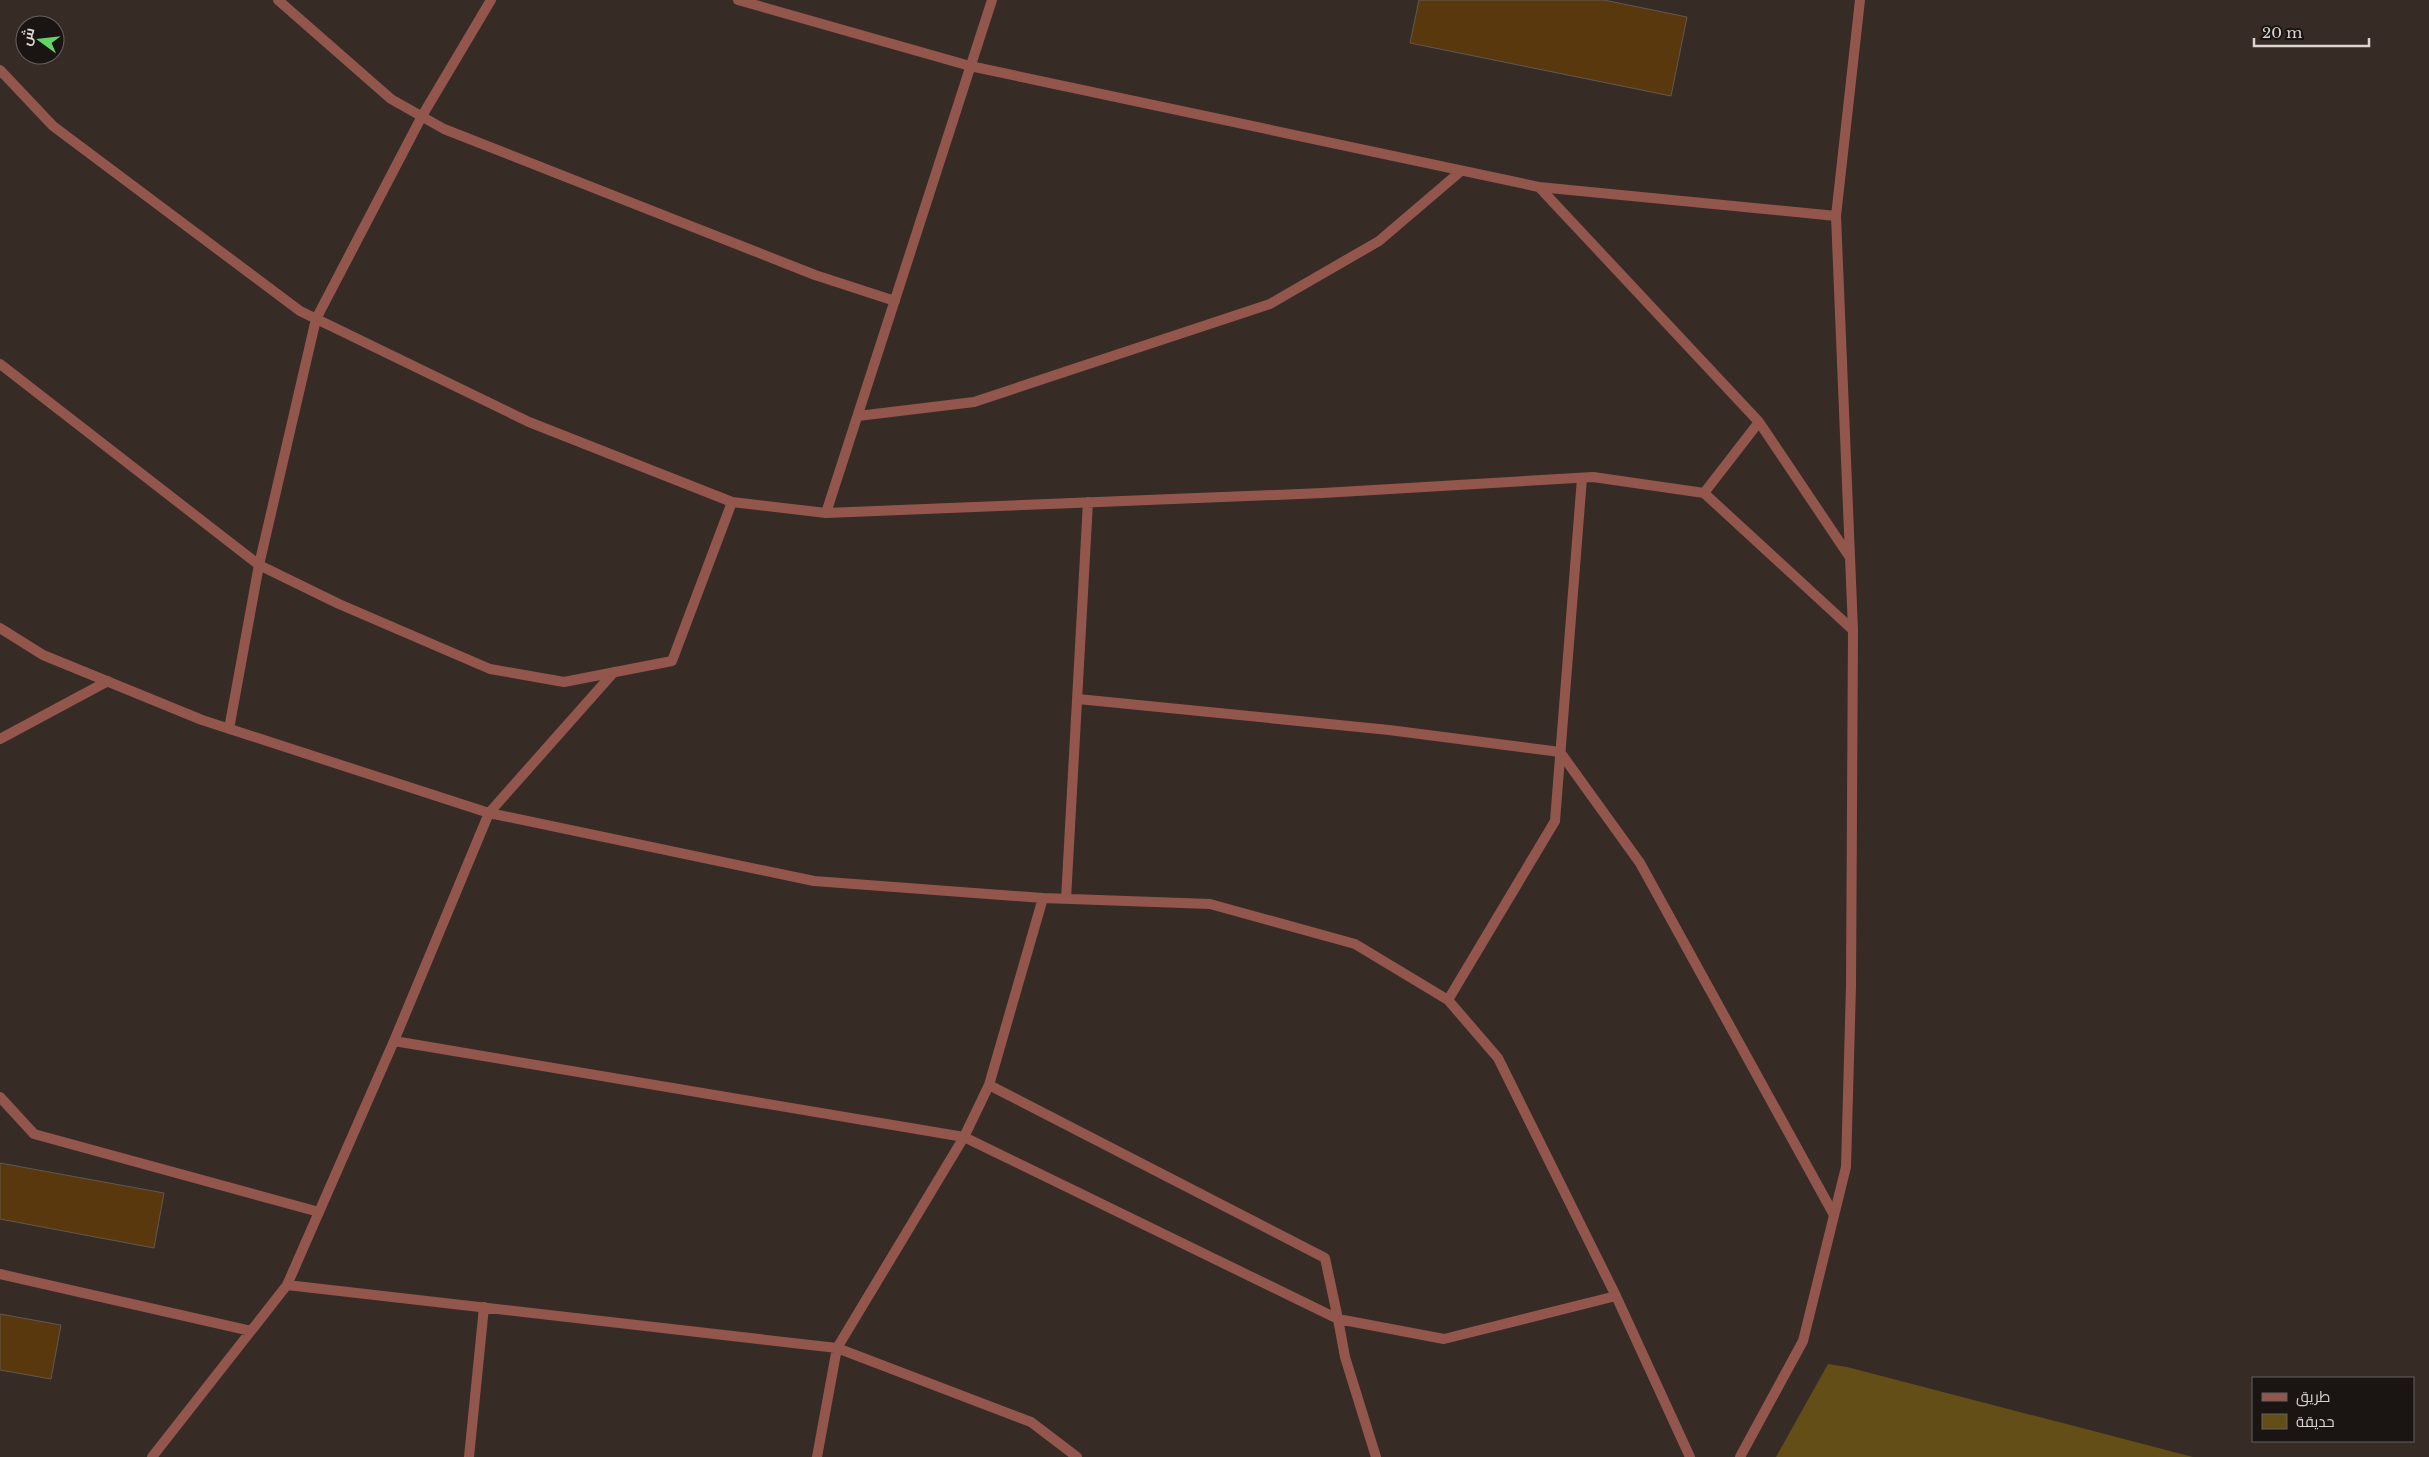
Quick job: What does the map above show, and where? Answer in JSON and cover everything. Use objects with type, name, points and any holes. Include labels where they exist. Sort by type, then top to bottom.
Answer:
[{"type":"street","points":[[278,0],[391,99],[444,129],[815,275],[895,301]]},
{"type":"street","points":[[229,728],[259,565],[316,319],[422,116],[491,0]]},
{"type":"street","points":[[738,0],[970,66],[1538,187],[1836,216]]},
{"type":"street","points":[[826,513],[992,0]]},
{"type":"street","points":[[1740,1457],[1803,1340],[1846,1167],[1851,986],[1854,630],[1849,556],[1836,216],[1860,0]]},
{"type":"street","points":[[0,70],[53,126],[300,311],[529,422],[732,502],[826,513],[1323,493],[1593,477],[1704,493],[1854,630]]},
{"type":"street","points":[[858,416],[974,402],[1270,304],[1379,241],[1461,171]]},
{"type":"street","points":[[1538,187],[1759,422],[1849,556]]},
{"type":"street","points":[[0,364],[259,565],[339,604],[490,669],[564,682],[672,661],[732,502]]},
{"type":"street","points":[[1704,493],[1759,422]]},
{"type":"street","points":[[1448,1000],[1555,821],[1582,478]]},
{"type":"street","points":[[1066,899],[1088,502]]},
{"type":"street","points":[[0,628],[43,655],[229,728],[489,813],[814,880],[1043,898],[1210,904],[1354,944],[1448,1000],[1498,1058],[1616,1296],[1690,1457]]},
{"type":"street","points":[[152,1457],[287,1285],[394,1041],[489,813],[614,672]]},
{"type":"street","points":[[0,739],[108,681]]},
{"type":"street","points":[[1078,699],[1389,730],[1560,752],[1640,863],[1834,1215]]},
{"type":"street","points":[[817,1457],[837,1348],[964,1137],[989,1085],[1043,898]]},
{"type":"street","points":[[394,1041],[964,1137],[1338,1319],[1444,1340],[1616,1296]]},
{"type":"street","points":[[989,1085],[1325,1258],[1345,1357],[1376,1457]]},
{"type":"street","points":[[0,1098],[34,1134],[319,1212]]},
{"type":"street","points":[[0,1274],[251,1331]]},
{"type":"street","points":[[287,1285],[837,1348],[1031,1422],[1077,1457]]},
{"type":"street","points":[[469,1457],[484,1307]]},
{"type":"green space","points":[[1828,1364],[1847,1367],[2193,1457],[1776,1457]]},
{"type":"building","points":[[1419,0],[1604,0],[1687,17],[1671,96],[1410,43]]},
{"type":"building","points":[[0,1163],[164,1193],[154,1248],[0,1219]]},
{"type":"building","points":[[0,1314],[61,1325],[51,1379],[0,1370]]}]
